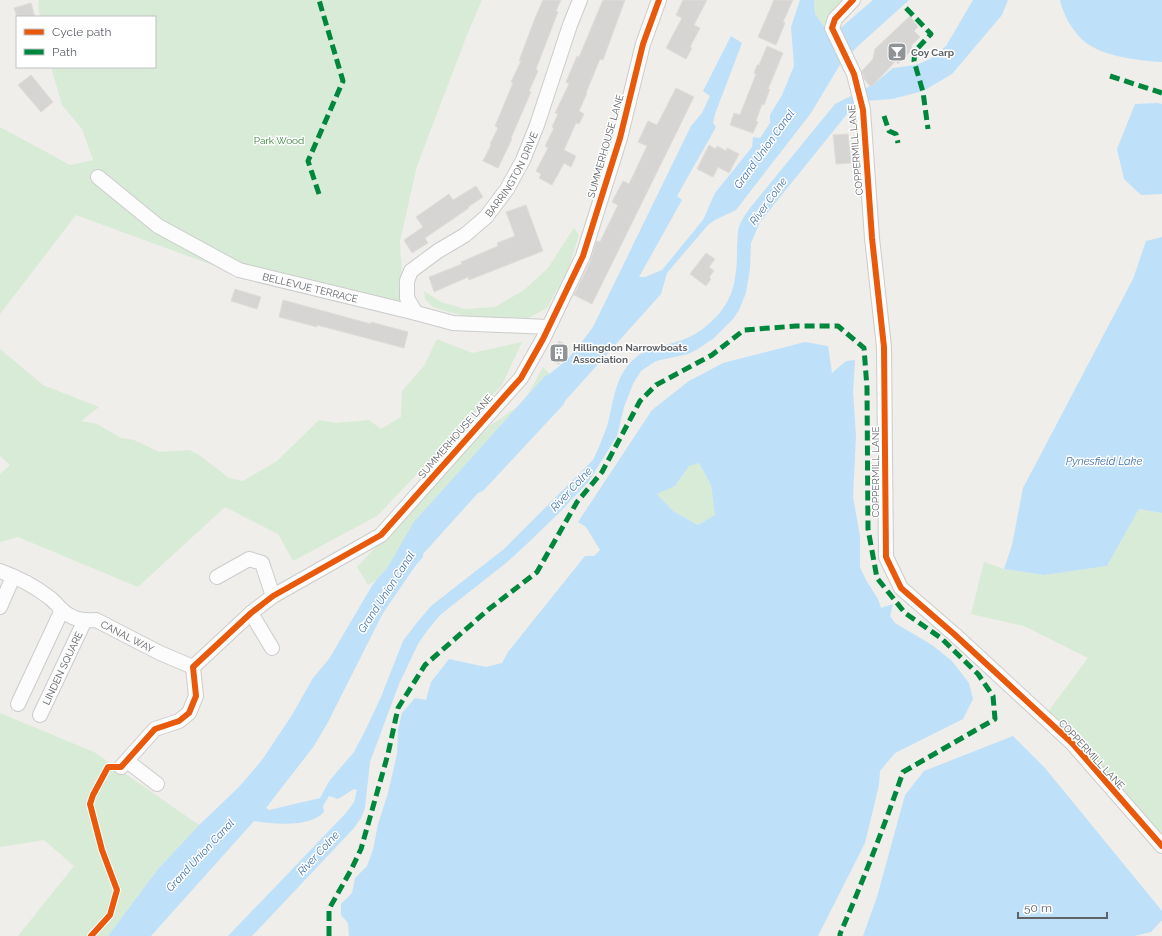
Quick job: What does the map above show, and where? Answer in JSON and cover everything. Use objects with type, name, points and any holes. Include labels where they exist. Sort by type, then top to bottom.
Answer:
[{"type":"street","name":"BARRINGTON DRIVE","points":[[416,313],[407,298],[407,281],[411,271],[438,251],[470,231],[486,217],[507,189],[523,160],[537,125],[570,25],[580,0]]},
{"type":"street","name":"SUMMERHOUSE LANE","points":[[193,667],[251,613],[274,596],[381,535],[521,378],[583,256],[620,138],[643,44],[659,0]]},
{"type":"street","name":"COPPERMILL LANE","points":[[853,0],[835,19],[832,28],[851,68],[862,106],[872,238],[884,347],[886,557],[902,588],[1072,743],[1162,846]]},
{"type":"street","name":"BELLEVUE TERRACE","points":[[98,177],[158,226],[239,270],[453,323],[548,327]]},
{"type":"street","points":[[217,577],[249,559],[262,563],[274,596]]},
{"type":"street","points":[[0,606],[5,574]]},
{"type":"street","name":"CANAL WAY","points":[[5,574],[51,598],[72,618],[96,620],[160,653],[193,667]]},
{"type":"street","points":[[18,704],[62,610]]},
{"type":"street","points":[[251,613],[272,648]]},
{"type":"street","name":"LINDEN SQUARE","points":[[40,715],[85,620]]},
{"type":"street","points":[[157,784],[124,764],[155,729],[179,721],[189,713],[196,696],[193,667]]},
{"type":"green space","name":"Park Wood","points":[[39,0],[482,0],[467,35],[417,166],[400,241],[404,312],[234,273],[76,215],[0,314],[0,127],[70,165],[93,160],[82,129],[62,105],[51,68],[156,68],[156,16],[40,16],[38,6]]},
{"type":"green space","points":[[814,0],[845,0],[826,29],[815,14]]},
{"type":"green space","points":[[574,228],[579,235],[568,270],[547,308],[525,320],[471,317],[433,307],[425,299],[424,291],[441,302],[465,309],[495,307],[524,290],[548,268]]},
{"type":"green space","points":[[437,339],[472,353],[522,342],[502,385],[377,516],[293,561],[278,534],[225,507],[138,587],[18,537],[0,542],[0,474],[10,465],[0,456],[0,349],[43,385],[99,407],[81,421],[97,424],[121,438],[134,440],[159,452],[189,450],[198,454],[229,478],[243,481],[277,461],[319,420],[336,423],[369,420],[381,429],[401,417],[402,391],[424,366]]},
{"type":"green space","points":[[543,367],[549,373],[532,419],[398,567],[368,585],[357,567],[488,427],[523,403]]},
{"type":"green space","points":[[699,463],[711,485],[715,515],[698,525],[673,511],[657,494],[675,486],[689,466]]},
{"type":"green space","points":[[1139,509],[1162,513],[1162,834],[1047,713],[1088,658],[1024,626],[971,614],[984,562],[1004,569],[1044,575],[1107,566]]},
{"type":"green space","points":[[0,713],[94,752],[199,825],[158,869],[108,936],[18,936],[74,866],[44,840],[0,847]]},
{"type":"water","points":[[800,0],[814,0],[815,14],[831,36],[873,0],[909,0],[841,63],[811,113],[736,210],[708,225],[667,273],[661,294],[565,401],[564,404],[483,491],[478,493],[423,554],[423,557],[383,613],[328,722],[314,746],[266,808],[269,810],[320,798],[330,780],[354,752],[381,697],[403,641],[415,625],[431,606],[504,549],[593,460],[608,423],[619,381],[623,373],[634,359],[643,352],[690,337],[703,329],[720,313],[728,300],[733,286],[736,271],[738,232],[742,219],[835,104],[874,84],[893,68],[916,65],[930,59],[946,46],[973,0],[1008,0],[1002,15],[952,74],[923,91],[892,99],[865,101],[847,114],[760,222],[751,243],[750,268],[746,293],[739,310],[733,319],[714,338],[698,349],[688,354],[656,361],[641,371],[633,384],[624,407],[617,436],[589,481],[529,542],[506,563],[440,615],[427,631],[418,644],[399,684],[370,762],[365,808],[361,818],[354,828],[252,936],[228,936],[346,813],[354,802],[357,790],[354,789],[338,799],[329,796],[323,806],[324,812],[310,821],[281,824],[254,821],[151,936],[108,936],[158,869],[199,825],[238,788],[262,760],[292,715],[313,678],[329,659],[373,584],[388,567],[413,523],[544,377],[571,355],[593,327],[691,126],[702,113],[710,96],[703,91],[731,36],[742,43],[715,114],[713,123],[716,127],[677,196],[682,200],[639,277],[645,277],[662,270],[703,220],[715,193],[752,147],[753,137],[760,138],[770,123],[770,115],[782,95],[794,66],[791,27]]},
{"type":"water","points":[[1060,0],[1162,0],[1162,62],[1122,57],[1092,47],[1081,38],[1073,28],[1063,11]]},
{"type":"water","points":[[1135,104],[1162,104],[1162,194],[1141,195],[1124,179],[1117,149]]},
{"type":"water","name":"Pynesfield Lake","points":[[1162,237],[1162,513],[1139,509],[1107,566],[1044,575],[1004,569],[1012,545],[1023,488],[1133,279],[1146,241]]},
{"type":"water","points":[[805,342],[828,346],[832,373],[846,361],[855,360],[853,392],[856,436],[853,497],[860,536],[860,567],[878,599],[881,608],[893,604],[890,616],[895,623],[932,645],[952,661],[969,683],[973,699],[963,719],[895,753],[880,771],[879,785],[865,843],[818,936],[349,936],[348,923],[341,915],[341,904],[352,893],[355,878],[367,866],[373,850],[378,824],[388,793],[397,754],[398,730],[402,713],[415,698],[426,700],[431,682],[449,659],[486,667],[502,663],[508,652],[585,556],[594,556],[600,550],[586,527],[578,522],[652,410],[689,381],[723,363]],"holes":[[[699,463],[711,485],[715,515],[698,525],[673,511],[657,494],[675,486],[689,466]]]},
{"type":"water","points":[[1013,736],[1045,768],[1162,911],[1162,920],[1151,932],[1135,936],[863,936],[877,897],[905,795],[924,771]]},
{"type":"building","points":[[543,0],[561,0],[556,11],[558,12],[536,69],[538,71],[529,91],[531,92],[511,138],[512,139],[498,168],[483,161],[498,128],[495,126],[513,83],[511,82],[521,61],[519,61]]},
{"type":"building","points":[[603,0],[625,0],[603,60],[600,59],[579,111],[584,114],[579,124],[576,123],[564,150],[576,156],[571,167],[564,163],[552,185],[539,178],[541,174],[536,171],[548,148],[545,146],[554,128],[552,127],[558,114],[555,113],[569,84],[566,82],[577,56],[579,57]]},
{"type":"building","points":[[683,0],[707,0],[694,25],[700,28],[690,47],[692,48],[686,59],[666,48],[682,18],[676,15]]},
{"type":"building","points":[[774,0],[793,0],[783,22],[785,23],[776,45],[758,37]]},
{"type":"building","points":[[31,3],[35,16],[17,16],[14,8]]},
{"type":"building","name":"Coy Carp","points":[[910,16],[918,27],[914,31],[920,37],[911,46],[912,50],[898,64],[896,61],[871,87],[864,79],[862,71],[873,59],[875,49]]},
{"type":"building","points":[[767,46],[783,53],[768,89],[770,89],[764,105],[762,104],[756,121],[758,122],[753,133],[730,125],[734,113],[740,115],[756,74],[754,73],[757,65],[759,65]]},
{"type":"building","points":[[31,75],[53,102],[41,112],[18,85]]},
{"type":"building","points":[[676,88],[694,97],[592,304],[574,295],[590,262],[596,243],[597,241],[600,242],[618,205],[612,202],[623,181],[629,184],[647,146],[638,142],[648,121],[657,125]]},
{"type":"building","points":[[848,134],[851,163],[836,164],[833,135]]},
{"type":"building","points":[[709,145],[716,149],[717,146],[726,151],[727,148],[739,154],[729,173],[718,167],[713,177],[697,169]]},
{"type":"building","points":[[476,186],[483,197],[425,238],[428,243],[412,253],[404,240],[423,227],[416,217],[449,194],[453,200]]},
{"type":"building","points":[[526,205],[543,251],[469,280],[468,277],[434,292],[429,277],[462,264],[461,262],[498,246],[497,243],[515,236],[506,212]]},
{"type":"building","points":[[706,253],[715,259],[709,267],[714,271],[709,277],[711,279],[706,286],[690,274]]},
{"type":"building","points":[[235,289],[261,297],[257,309],[231,301]]},
{"type":"building","points":[[283,300],[371,324],[371,322],[408,332],[404,348],[317,325],[317,327],[279,317]]},
{"type":"building","name":"Hillingdon Narrowboats Association","points":[[559,341],[568,346],[559,364],[550,360]]},
{"type":"marked path","points":[[319,0],[343,81],[308,161],[319,194]]},
{"type":"marked path","points":[[906,8],[931,34],[915,51],[914,61],[923,92],[928,129]]},
{"type":"marked path","points":[[1110,76],[1162,93]]},
{"type":"marked path","points":[[884,116],[889,131],[896,134],[898,143]]},
{"type":"marked path","points":[[329,936],[329,909],[361,849],[388,754],[398,708],[425,665],[489,609],[537,572],[577,502],[602,472],[640,401],[656,385],[712,355],[744,330],[796,326],[838,326],[864,348],[867,388],[868,529],[877,578],[905,613],[941,638],[978,674],[993,696],[995,719],[903,772],[873,854],[840,936]]},
{"type":"cycle path","points":[[91,936],[110,915],[117,890],[102,850],[90,804],[93,795],[108,767],[121,767],[155,729],[179,721],[189,713],[196,696],[193,667],[251,613],[273,596],[381,535],[521,378],[543,339],[583,256],[620,138],[643,44],[659,0]]},
{"type":"cycle path","points":[[853,0],[835,19],[832,28],[854,74],[863,110],[872,238],[884,347],[886,557],[901,588],[954,634],[1072,743],[1162,846]]},
{"type":"place","name":"Coy Carp","points":[[897,52]]},
{"type":"place","name":"Hillingdon Narrowboats Association","points":[[559,353]]},
{"type":"water label","name":"Grand Union Canal","points":[[764,149]]},
{"type":"water label","name":"River Colne","points":[[768,201]]},
{"type":"water label","name":"River Colne","points":[[571,489]]},
{"type":"water label","name":"Grand Union Canal","points":[[386,592]]},
{"type":"water label","name":"River Colne","points":[[318,853]]},
{"type":"water label","name":"Grand Union Canal","points":[[200,855]]}]
